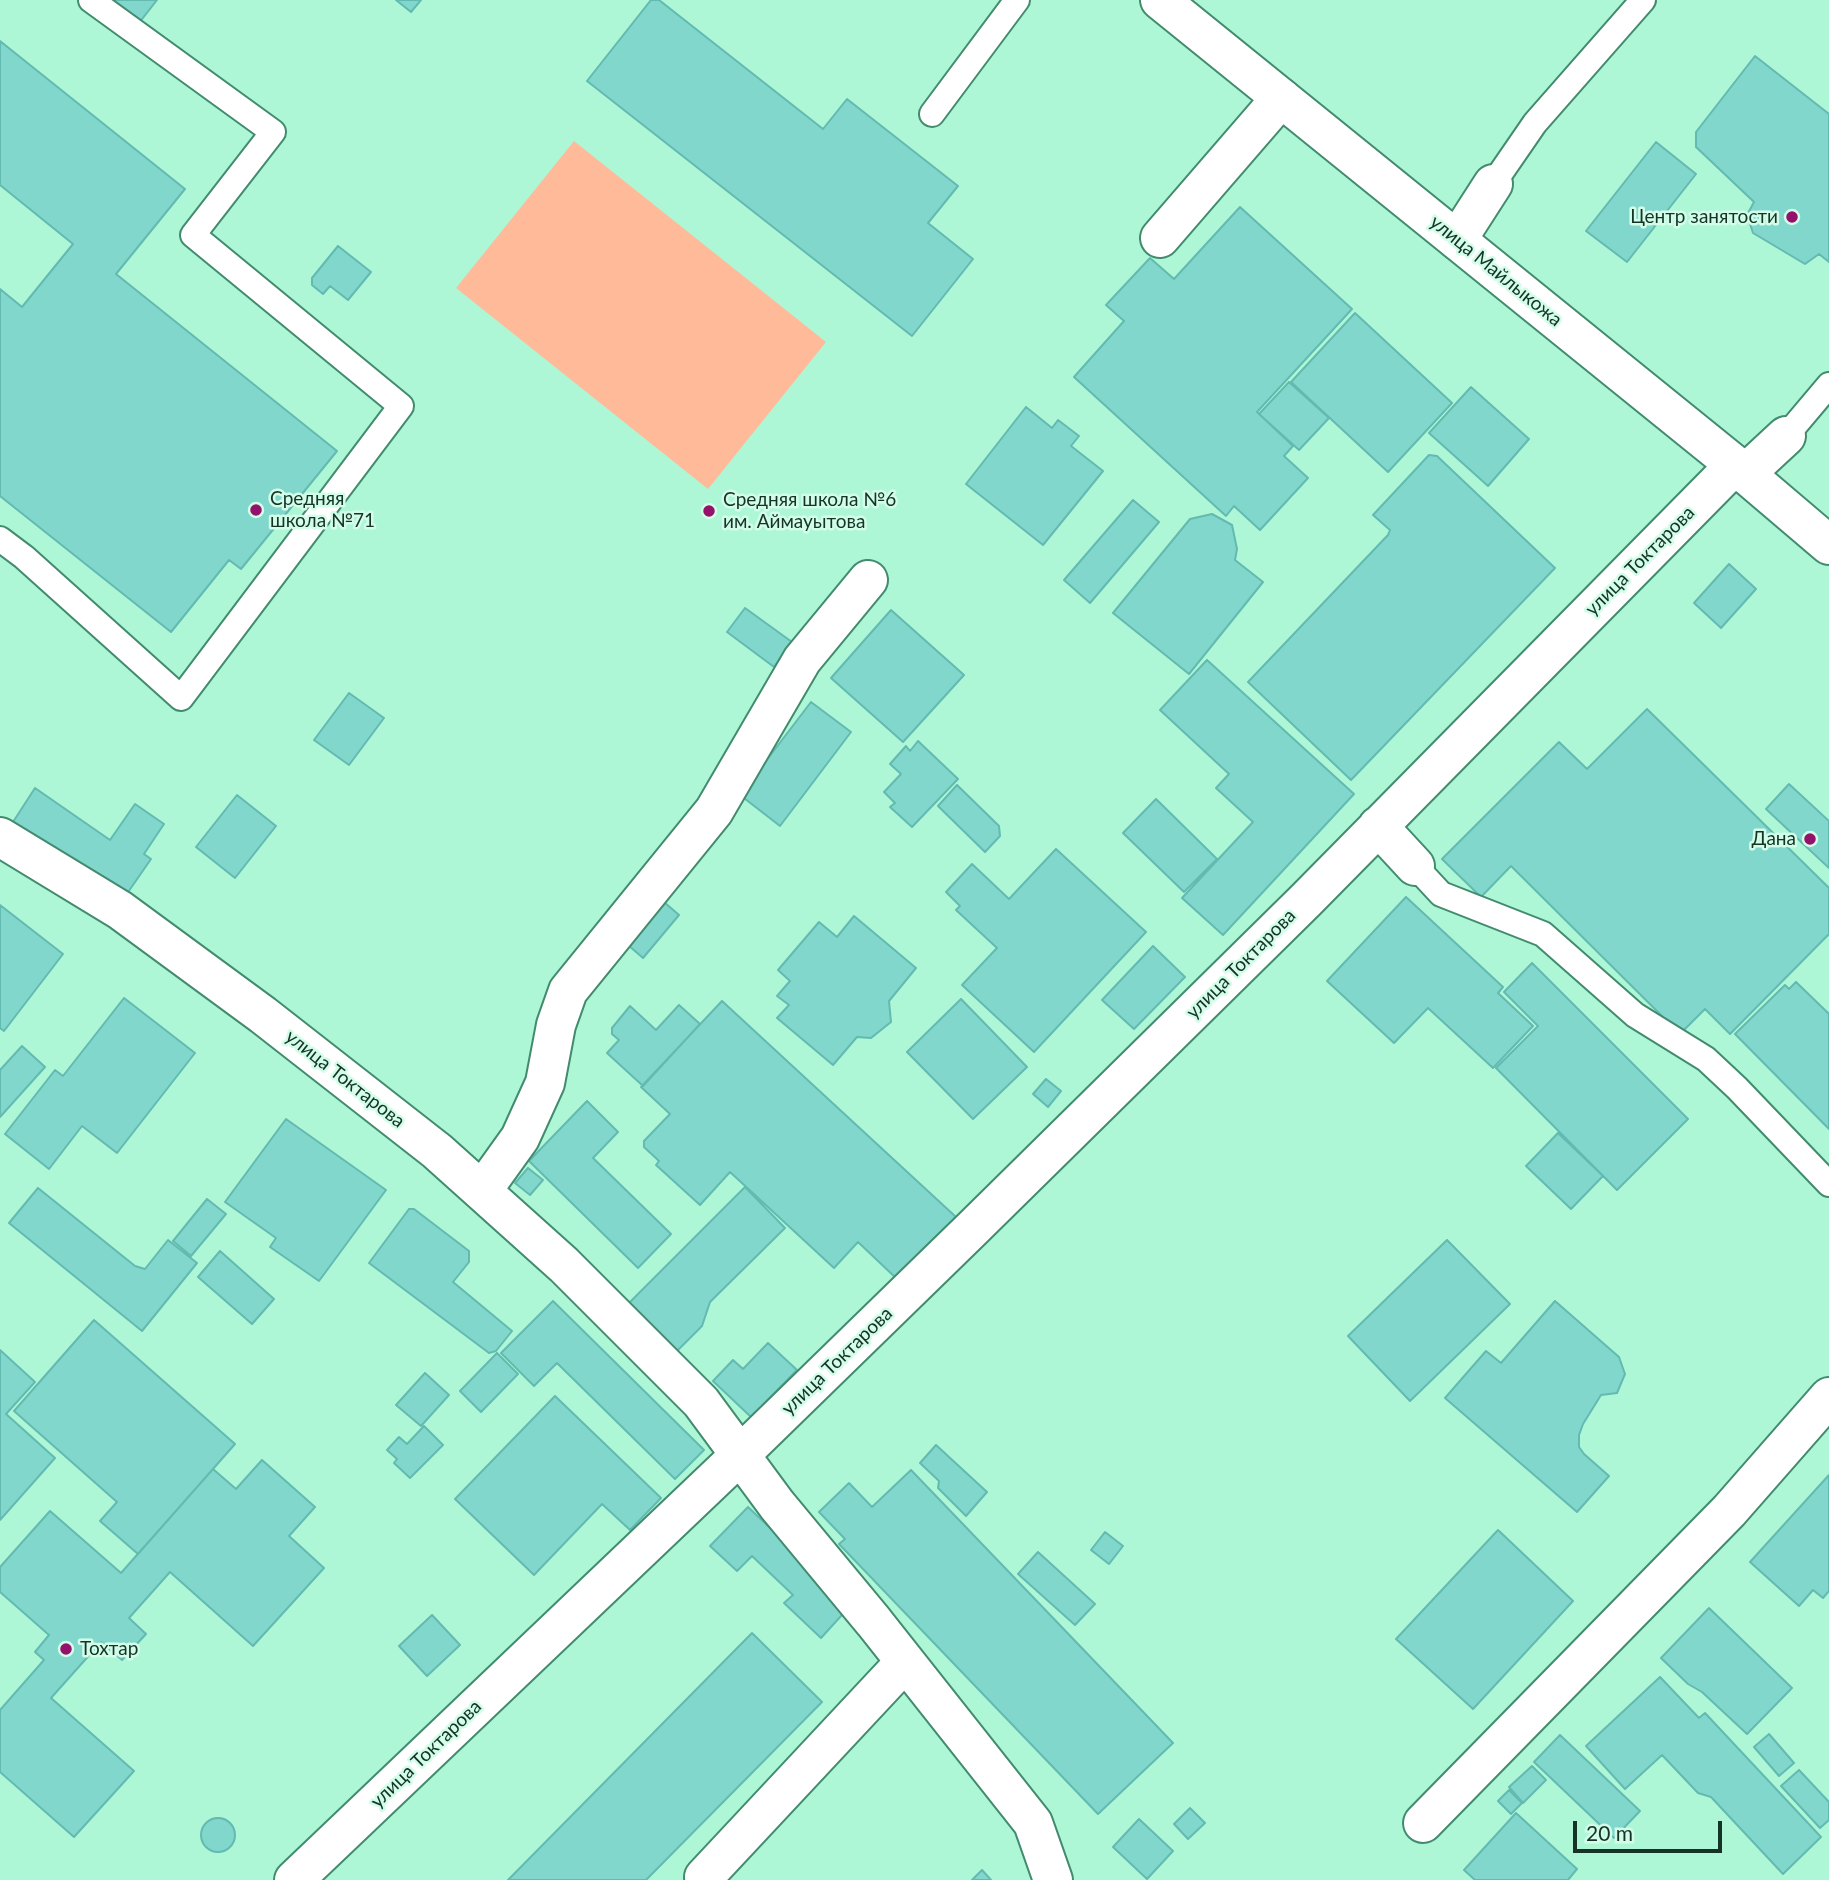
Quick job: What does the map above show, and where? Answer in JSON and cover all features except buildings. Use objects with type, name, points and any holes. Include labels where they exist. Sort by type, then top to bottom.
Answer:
[{"type":"street","name":"улица Майлыкожа","points":[[1160,0],[1829,545]]},
{"type":"street","points":[[1160,238],[1281,98]]},
{"type":"street","points":[[1457,240],[1493,184]]},
{"type":"street","name":"улица Токтарова","points":[[312,1874],[1257,948],[1740,470],[1786,436]]},
{"type":"street","points":[[482,1191],[520,1138],[545,1083],[556,1025],[568,991],[714,811],[802,660],[868,580]]},
{"type":"street","points":[[1378,826],[1415,866]]},
{"type":"street","name":"улица Токтарова","points":[[0,837],[120,910],[263,1015],[437,1151],[564,1265],[701,1402],[777,1505],[1032,1823],[1053,1880]]},
{"type":"street","points":[[1423,1823],[1729,1511],[1829,1397]]},
{"type":"street","points":[[704,1877],[905,1662]]},
{"type":"lane","points":[[0,539],[181,698],[401,406],[193,235],[273,132],[91,0]]},
{"type":"lane","points":[[932,114],[1017,0]]},
{"type":"lane","points":[[1493,184],[1535,123],[1643,0]]},
{"type":"lane","points":[[1786,436],[1829,384]]},
{"type":"lane","points":[[1415,866],[1441,894],[1543,934],[1635,1015],[1706,1059],[1829,1184]]},
{"type":"shaded area","points":[[574,141],[826,342],[708,489],[456,288]]},
{"type":"place","name":"Центр занятости","points":[[1792,217]]},
{"type":"place","name":"Средняя школа №71","points":[[256,510]]},
{"type":"place","name":"Средняя школа №6 им. Аймауытова","points":[[709,511]]},
{"type":"place","name":"Дана","points":[[1810,839]]},
{"type":"place","name":"Тохтар","points":[[66,1649]]}]
